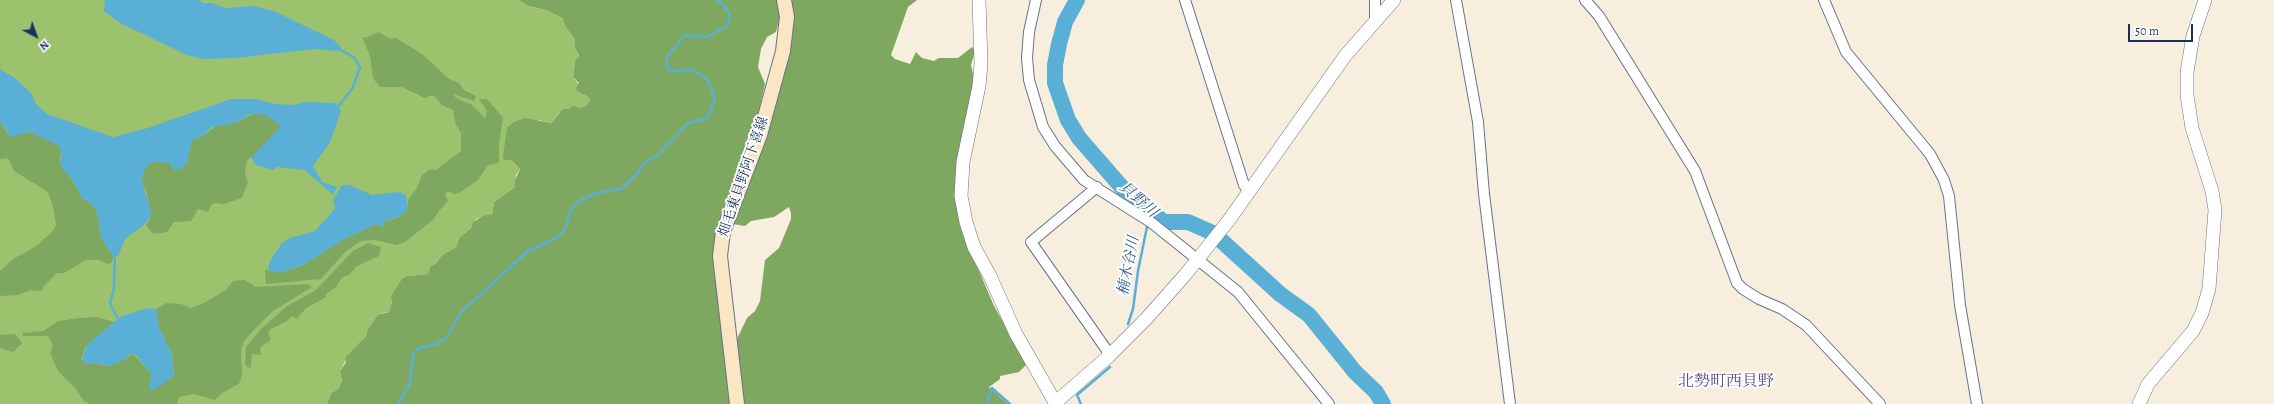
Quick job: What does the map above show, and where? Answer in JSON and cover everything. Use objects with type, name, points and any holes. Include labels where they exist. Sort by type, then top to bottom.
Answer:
[{"type":"main road","name":"畑毛東貝野阿下喜線","points":[[737,404],[720,256],[723,232],[760,135],[783,51],[787,17],[784,0]]},
{"type":"street","points":[[979,0],[981,64],[979,86],[963,162],[961,196],[966,222],[974,247],[990,276],[1016,334],[1055,403],[1109,356],[1146,319],[1198,258],[1229,220],[1345,56],[1394,0]]},
{"type":"street","points":[[1036,0],[1029,32],[1027,58],[1029,80],[1036,108],[1043,127],[1055,146],[1084,180],[1148,221],[1198,258],[1238,292],[1329,404]]},
{"type":"street","points":[[1185,0],[1244,185],[1249,192]]},
{"type":"street","points":[[1374,0],[1376,19]]},
{"type":"street","points":[[1456,0],[1478,122],[1484,194],[1510,404]]},
{"type":"street","points":[[1585,0],[1599,16],[1695,171],[1737,283],[1743,289],[1759,299],[1782,309],[1806,325],[1880,404]]},
{"type":"street","points":[[1824,0],[1846,52],[1930,154],[1944,180],[1948,196],[1963,326],[1977,404]]},
{"type":"street","points":[[2139,404],[2148,384],[2193,331],[2202,314],[2209,289],[2215,238],[2215,210],[2212,191],[2192,128],[2187,95],[2187,72],[2193,36],[2205,0]]},
{"type":"street","points":[[1097,187],[1031,242],[1106,349],[1109,356]]},
{"type":"green space","points":[[0,0],[519,0],[528,6],[546,10],[562,18],[565,26],[575,40],[575,48],[579,57],[575,61],[573,77],[590,99],[587,105],[581,108],[569,109],[559,113],[551,123],[538,120],[511,160],[520,169],[516,175],[515,187],[494,202],[492,214],[476,219],[471,228],[459,238],[456,247],[442,255],[436,263],[430,266],[428,274],[407,276],[392,301],[389,312],[383,313],[367,331],[366,336],[349,354],[340,371],[342,381],[338,389],[331,393],[327,404],[0,404]]},
{"type":"green space","points":[[519,0],[778,0],[780,17],[776,32],[767,37],[761,49],[758,67],[765,84],[757,119],[747,153],[721,217],[716,236],[731,404],[327,404],[331,393],[338,389],[342,381],[340,371],[346,362],[345,358],[366,336],[367,331],[378,315],[389,312],[392,301],[391,296],[402,279],[407,276],[428,274],[430,266],[436,263],[442,255],[456,247],[459,238],[471,228],[473,222],[483,216],[492,214],[494,202],[515,187],[515,180],[520,169],[511,160],[504,160],[503,156],[507,128],[514,122],[525,118],[551,123],[563,109],[569,109],[572,106],[581,108],[587,105],[590,99],[577,91],[576,88],[579,83],[573,77],[575,61],[579,56],[575,48],[575,40],[565,26],[562,18],[546,10],[528,6]]},
{"type":"green space","points":[[792,0],[917,0],[908,7],[891,55],[895,59],[910,64],[916,52],[922,58],[934,61],[939,58],[958,58],[972,47],[975,51],[971,65],[975,83],[959,160],[971,252],[994,306],[1027,364],[1019,372],[1000,376],[1000,379],[989,387],[1008,404],[741,404],[734,345],[747,318],[755,311],[760,301],[765,260],[779,248],[791,219],[791,213],[789,207],[774,217],[751,221],[745,226],[733,224],[789,3]]},
{"type":"green space","points":[[379,32],[390,39],[396,38],[422,54],[449,79],[459,83],[464,90],[476,96],[474,101],[453,94],[456,98],[472,105],[485,118],[487,111],[479,99],[487,99],[503,118],[499,143],[499,163],[488,165],[478,180],[459,193],[454,194],[447,191],[445,194],[448,201],[434,219],[405,242],[397,245],[375,240],[361,241],[346,251],[321,279],[266,284],[265,270],[293,269],[305,264],[344,239],[377,224],[383,227],[385,221],[397,218],[408,208],[408,200],[417,188],[422,175],[430,169],[436,170],[461,151],[461,133],[456,125],[453,110],[442,105],[433,95],[425,98],[402,87],[380,87],[373,78],[370,56],[362,37],[365,38]]},
{"type":"green space","points":[[255,113],[266,115],[281,125],[281,128],[258,152],[247,160],[245,175],[248,182],[242,198],[223,204],[215,203],[211,205],[208,212],[198,209],[191,221],[174,222],[167,232],[153,234],[146,225],[150,219],[147,193],[142,182],[143,172],[148,165],[154,162],[169,163],[174,170],[191,149],[190,144],[192,140],[203,136],[216,126],[235,123]]},
{"type":"green space","points":[[0,122],[8,134],[30,132],[58,145],[61,151],[60,160],[63,169],[74,182],[82,198],[93,205],[97,212],[101,238],[113,256],[112,263],[108,264],[99,260],[86,260],[64,273],[57,273],[43,287],[42,291],[31,290],[18,295],[0,296],[0,271],[13,259],[35,247],[51,233],[56,226],[54,210],[48,192],[14,171],[10,161],[7,158],[0,159]]},
{"type":"green space","points":[[368,243],[381,247],[379,256],[357,266],[349,275],[342,277],[336,287],[326,294],[326,297],[305,309],[297,319],[292,316],[287,321],[271,329],[268,332],[271,340],[260,349],[261,355],[252,354],[251,367],[248,368],[245,364],[246,347],[261,329],[287,306],[316,290],[353,251]]},
{"type":"green space","points":[[245,280],[256,287],[308,284],[312,287],[273,311],[244,341],[241,350],[242,375],[239,384],[222,393],[215,400],[194,394],[179,397],[177,404],[91,404],[84,401],[76,389],[58,371],[50,353],[53,346],[48,336],[23,336],[22,333],[43,331],[59,321],[79,318],[96,317],[115,322],[85,348],[81,359],[87,364],[95,363],[106,366],[122,361],[133,354],[152,374],[151,381],[174,376],[172,354],[159,327],[156,309],[167,303],[181,304],[190,308],[202,304],[226,290],[233,281]]},
{"type":"green space","points":[[15,334],[22,343],[13,352],[0,348],[0,335]]},
{"type":"water","points":[[105,0],[199,0],[203,3],[212,3],[225,8],[253,6],[274,11],[334,40],[342,48],[340,51],[314,49],[236,58],[202,59],[187,55],[120,23],[104,11]]},
{"type":"water","points":[[0,69],[16,79],[31,93],[36,104],[47,114],[113,137],[148,128],[231,99],[255,99],[276,104],[295,105],[304,102],[335,103],[341,111],[330,142],[313,166],[322,182],[337,187],[333,195],[305,170],[277,167],[273,170],[256,165],[251,158],[281,126],[266,115],[251,114],[235,123],[212,127],[203,136],[192,140],[187,164],[178,170],[174,170],[169,163],[154,162],[148,165],[143,173],[142,182],[152,214],[146,223],[125,239],[118,256],[113,256],[101,238],[97,212],[93,205],[82,198],[74,182],[61,167],[61,151],[58,145],[30,132],[11,137],[0,122]]},
{"type":"water","points":[[342,185],[350,185],[372,195],[400,192],[406,196],[408,208],[401,216],[385,221],[383,227],[377,224],[344,239],[305,264],[283,272],[270,271],[268,268],[270,261],[282,243],[290,238],[315,231],[333,211],[335,208],[333,200]]},
{"type":"water","points":[[148,308],[156,309],[159,327],[172,354],[174,376],[152,391],[149,385],[152,374],[135,354],[131,354],[122,361],[109,366],[95,363],[87,364],[82,361],[84,352],[89,343],[122,316]]},
{"type":"waterway","points":[[398,404],[410,384],[413,353],[419,348],[437,344],[446,338],[461,312],[528,251],[554,239],[564,231],[571,210],[577,202],[596,193],[621,189],[638,173],[643,164],[658,155],[688,123],[707,118],[715,100],[707,79],[692,70],[670,71],[667,68],[667,57],[685,35],[708,37],[728,25],[730,15],[724,5],[717,0]]},
{"type":"waterway","name":"貝野川","points":[[1077,0],[1065,22],[1059,44],[1055,65],[1055,83],[1068,120],[1079,138],[1126,192],[1151,212],[1164,222],[1188,222],[1213,233],[1280,294],[1309,315],[1355,372],[1376,392],[1383,404]]},
{"type":"waterway","points":[[337,108],[352,89],[360,68],[355,58],[339,49]]},
{"type":"waterway","name":"楠木谷川","points":[[1128,324],[1133,309],[1138,271],[1148,222]]},
{"type":"waterway","points":[[115,253],[114,288],[110,304],[118,319]]},
{"type":"waterway","name":"楠木谷川","points":[[1081,404],[1077,395],[1110,367]]},
{"type":"waterway","name":"楠木谷川","points":[[986,404],[992,388],[1010,404]]},
{"type":"district","name":"北勢町西貝野","points":[[1726,382]]}]
